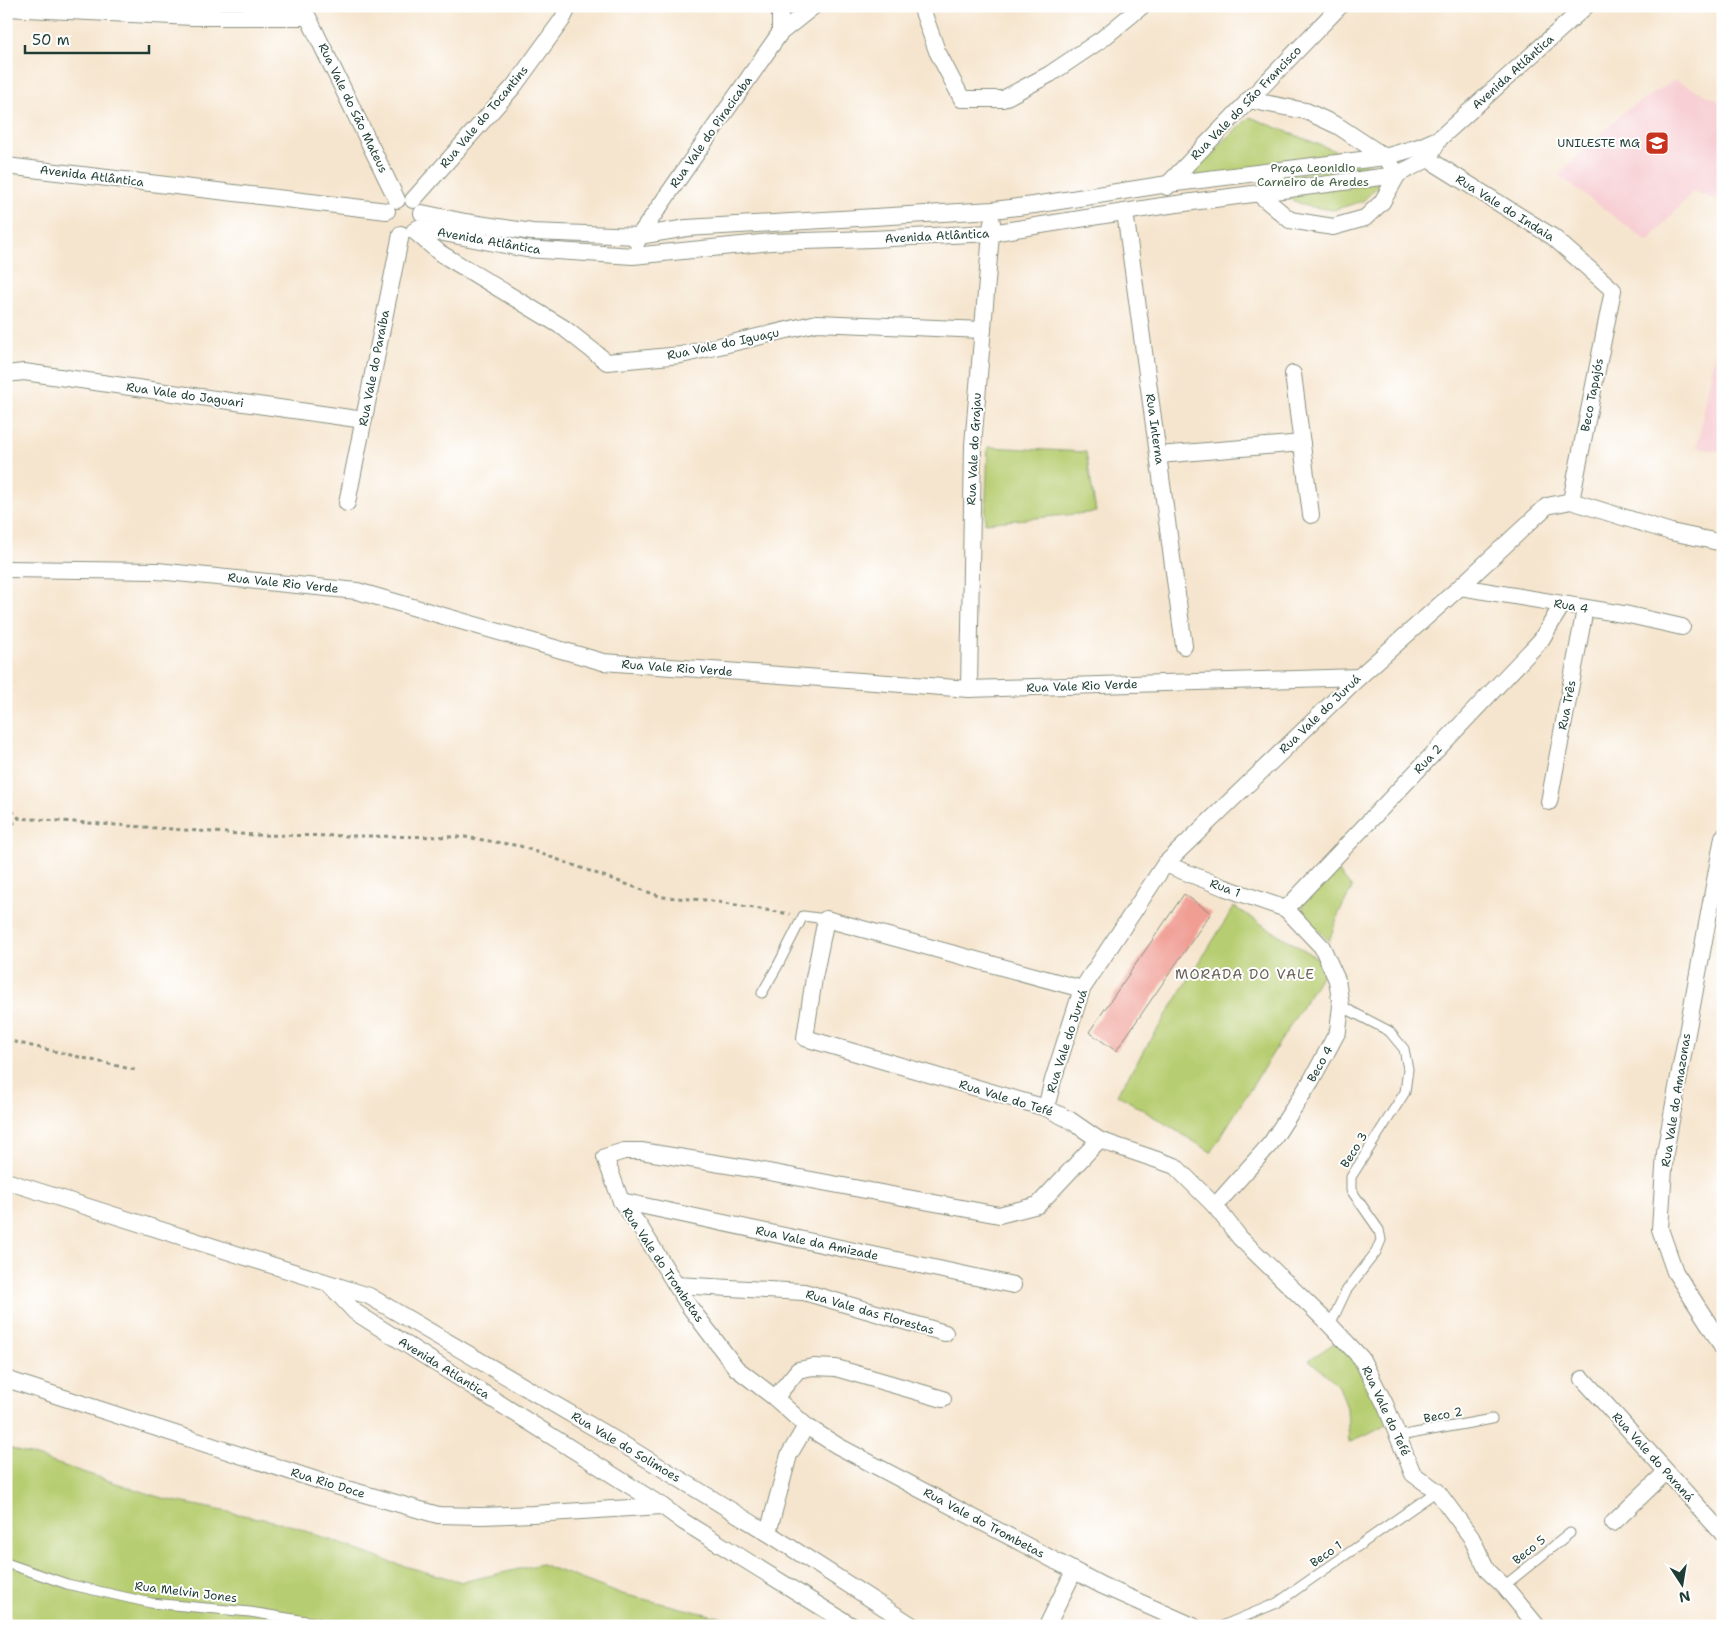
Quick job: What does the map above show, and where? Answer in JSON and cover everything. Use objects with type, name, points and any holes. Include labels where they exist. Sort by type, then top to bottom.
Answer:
[{"type":"street","name":"Rua Vale do Tocantins","points":[[408,217],[514,86],[562,20],[569,6]]},
{"type":"street","points":[[780,6],[780,32]]},
{"type":"street","points":[[780,32],[814,6]]},
{"type":"street","points":[[921,6],[937,51],[962,99],[1003,98],[1050,74],[1102,39],[1142,6]]},
{"type":"street","name":"Rua Vale do São Francisco","points":[[1162,206],[1168,184],[1340,6]]},
{"type":"street","name":"Avenida Atlântica","points":[[408,217],[526,250],[633,256],[771,242],[991,233],[1162,206],[1398,174],[1586,6]]},
{"type":"street","name":"Rua Vale do São Mateus","points":[[6,8],[193,18],[308,17],[408,217]]},
{"type":"street","name":"Rua Vale do Piracicaba","points":[[633,256],[639,236],[780,32]]},
{"type":"street","points":[[1248,100],[1306,111],[1338,126],[1385,157],[1398,174],[1382,202],[1364,218],[1333,227],[1290,220],[1259,194]]},
{"type":"street","name":"Avenida Atlântica","points":[[10,169],[408,217],[464,222],[532,232],[639,236],[687,228],[993,210],[1168,184],[1423,153]]},
{"type":"street","name":"Rua Vale do Indaia","points":[[1423,153],[1553,237],[1613,290]]},
{"type":"street","name":"Rua Vale do Grajau","points":[[969,689],[973,445],[993,210]]},
{"type":"street","name":"Rua Interna","points":[[1125,212],[1184,646]]},
{"type":"street","name":"Rua Vale do Iguaçu","points":[[408,217],[440,253],[564,328],[607,362],[681,355],[817,323],[982,330]]},
{"type":"street","name":"Rua Vale do Paraíba","points":[[347,503],[408,217]]},
{"type":"street","name":"Beco Tapajós","points":[[1571,501],[1613,290]]},
{"type":"street","name":"Rua Vale do Jaguari","points":[[6,374],[24,372],[364,420]]},
{"type":"street","points":[[1293,374],[1311,515]]},
{"type":"street","points":[[1159,455],[1302,442]]},
{"type":"street","name":"Rua Vale do Juruá","points":[[1046,1108],[1052,1080],[1082,990],[1165,864],[1359,677],[1547,506],[1571,501],[1670,532],[1723,543]]},
{"type":"street","name":"Rua Vale Rio Verde","points":[[6,569],[157,570],[357,591],[604,662],[969,689],[1359,677]]},
{"type":"street","name":"Rua 4","points":[[1460,587],[1629,615],[1682,627]]},
{"type":"street","name":"Rua 2","points":[[1286,909],[1541,640],[1562,605]]},
{"type":"street","name":"Rua Três","points":[[1549,802],[1585,609]]},
{"type":"street","name":"Rua Vale do Amazonas","points":[[1723,837],[1665,1152],[1660,1229],[1675,1272],[1723,1349]]},
{"type":"street","name":"Rua 1","points":[[1165,864],[1286,909]]},
{"type":"street","name":"Beco 4","points":[[1215,1206],[1271,1143],[1310,1081],[1338,1031],[1341,1006],[1337,980],[1322,947],[1286,909]]},
{"type":"street","points":[[826,919],[1082,990]]},
{"type":"street","name":"Rua Vale do Tefé","points":[[826,919],[814,978],[805,1038],[1046,1108],[1070,1120],[1099,1140],[1175,1166],[1215,1206],[1240,1238],[1330,1325],[1361,1358],[1399,1436],[1414,1474],[1437,1491],[1471,1537],[1487,1570],[1504,1586],[1537,1626]]},
{"type":"street","name":"Rua Vale do Trombetas","points":[[1099,1140],[1038,1205],[999,1216],[758,1170],[641,1152],[624,1150],[605,1156],[621,1201],[640,1227],[690,1306],[736,1368],[775,1398],[806,1426],[838,1446],[1101,1585],[1193,1626]]},
{"type":"street","name":"Avenida Atlantica","points":[[6,1181],[329,1284],[355,1312],[662,1506],[684,1522],[852,1626]]},
{"type":"street","name":"Rua Vale da Amizade","points":[[621,1201],[1013,1285]]},
{"type":"street","name":"Rua Vale do Solimoes","points":[[329,1284],[369,1296],[624,1445],[768,1533],[913,1626]]},
{"type":"street","name":"Rua Vale das Florestas","points":[[676,1285],[804,1292],[945,1333]]},
{"type":"street","points":[[775,1398],[798,1370],[813,1367],[836,1368],[943,1399]]},
{"type":"street","name":"Rua Rio Doce","points":[[6,1379],[329,1484],[438,1515],[507,1515],[662,1506]]},
{"type":"street","name":"Rua Vale do Paraná","points":[[1583,1379],[1723,1534]]},
{"type":"street","points":[[768,1533],[789,1455],[806,1426]]},
{"type":"street","points":[[1613,1523],[1666,1472]]},
{"type":"street","points":[[1047,1626],[1074,1570]]},
{"type":"lane","points":[[762,993],[778,967],[803,916],[826,919]]},
{"type":"lane","name":"Beco 3","points":[[1330,1325],[1346,1291],[1376,1252],[1381,1240],[1379,1230],[1351,1190],[1351,1177],[1405,1092],[1408,1069],[1404,1049],[1389,1031],[1341,1006]]},
{"type":"lane","name":"Beco 2","points":[[1399,1436],[1492,1419]]},
{"type":"lane","name":"Beco 1","points":[[1222,1626],[1277,1603],[1437,1491]]},
{"type":"lane","name":"Beco 5","points":[[1504,1586],[1570,1532]]},
{"type":"lane","name":"Rua Melvin Jones","points":[[6,1563],[67,1584],[151,1603],[250,1612],[337,1626]]},
{"type":"path","points":[[6,805],[19,818],[254,835],[465,838],[520,846],[662,897],[706,900],[803,916]]},
{"type":"path","points":[[6,830],[19,818]]},
{"type":"path","points":[[6,1040],[135,1070]]},
{"type":"shaded area","name":"UNILESTE MG","points":[[1675,80],[1723,103],[1723,203],[1693,191],[1648,242],[1558,175],[1625,111]]},
{"type":"shaded area","points":[[1723,309],[1723,452],[1697,447]]},
{"type":"green space","name":"Praça Leonidio Carneiro de Aredes","points":[[1250,117],[1383,170],[1380,184],[1363,201],[1333,210],[1306,206],[1283,196],[1261,171],[1180,181]]},
{"type":"green space","points":[[988,447],[1086,452],[1096,512],[985,523]]},
{"type":"green space","points":[[1332,864],[1352,888],[1339,913],[1329,941],[1303,915],[1303,897]]},
{"type":"green space","points":[[1234,907],[1328,965],[1211,1152],[1117,1094]]},
{"type":"green space","points":[[1340,1339],[1391,1422],[1349,1443],[1347,1408],[1338,1384],[1309,1360]]},
{"type":"green space","points":[[6,1447],[165,1499],[287,1524],[390,1562],[462,1582],[541,1564],[618,1593],[723,1618],[738,1626],[6,1626]]},
{"type":"building","points":[[1184,894],[1211,913],[1116,1051],[1089,1032]]},
{"type":"place","name":"UNILESTE MG","points":[[1657,143]]},
{"type":"district","name":"MORADA DO VALE","points":[[1245,974]]}]
